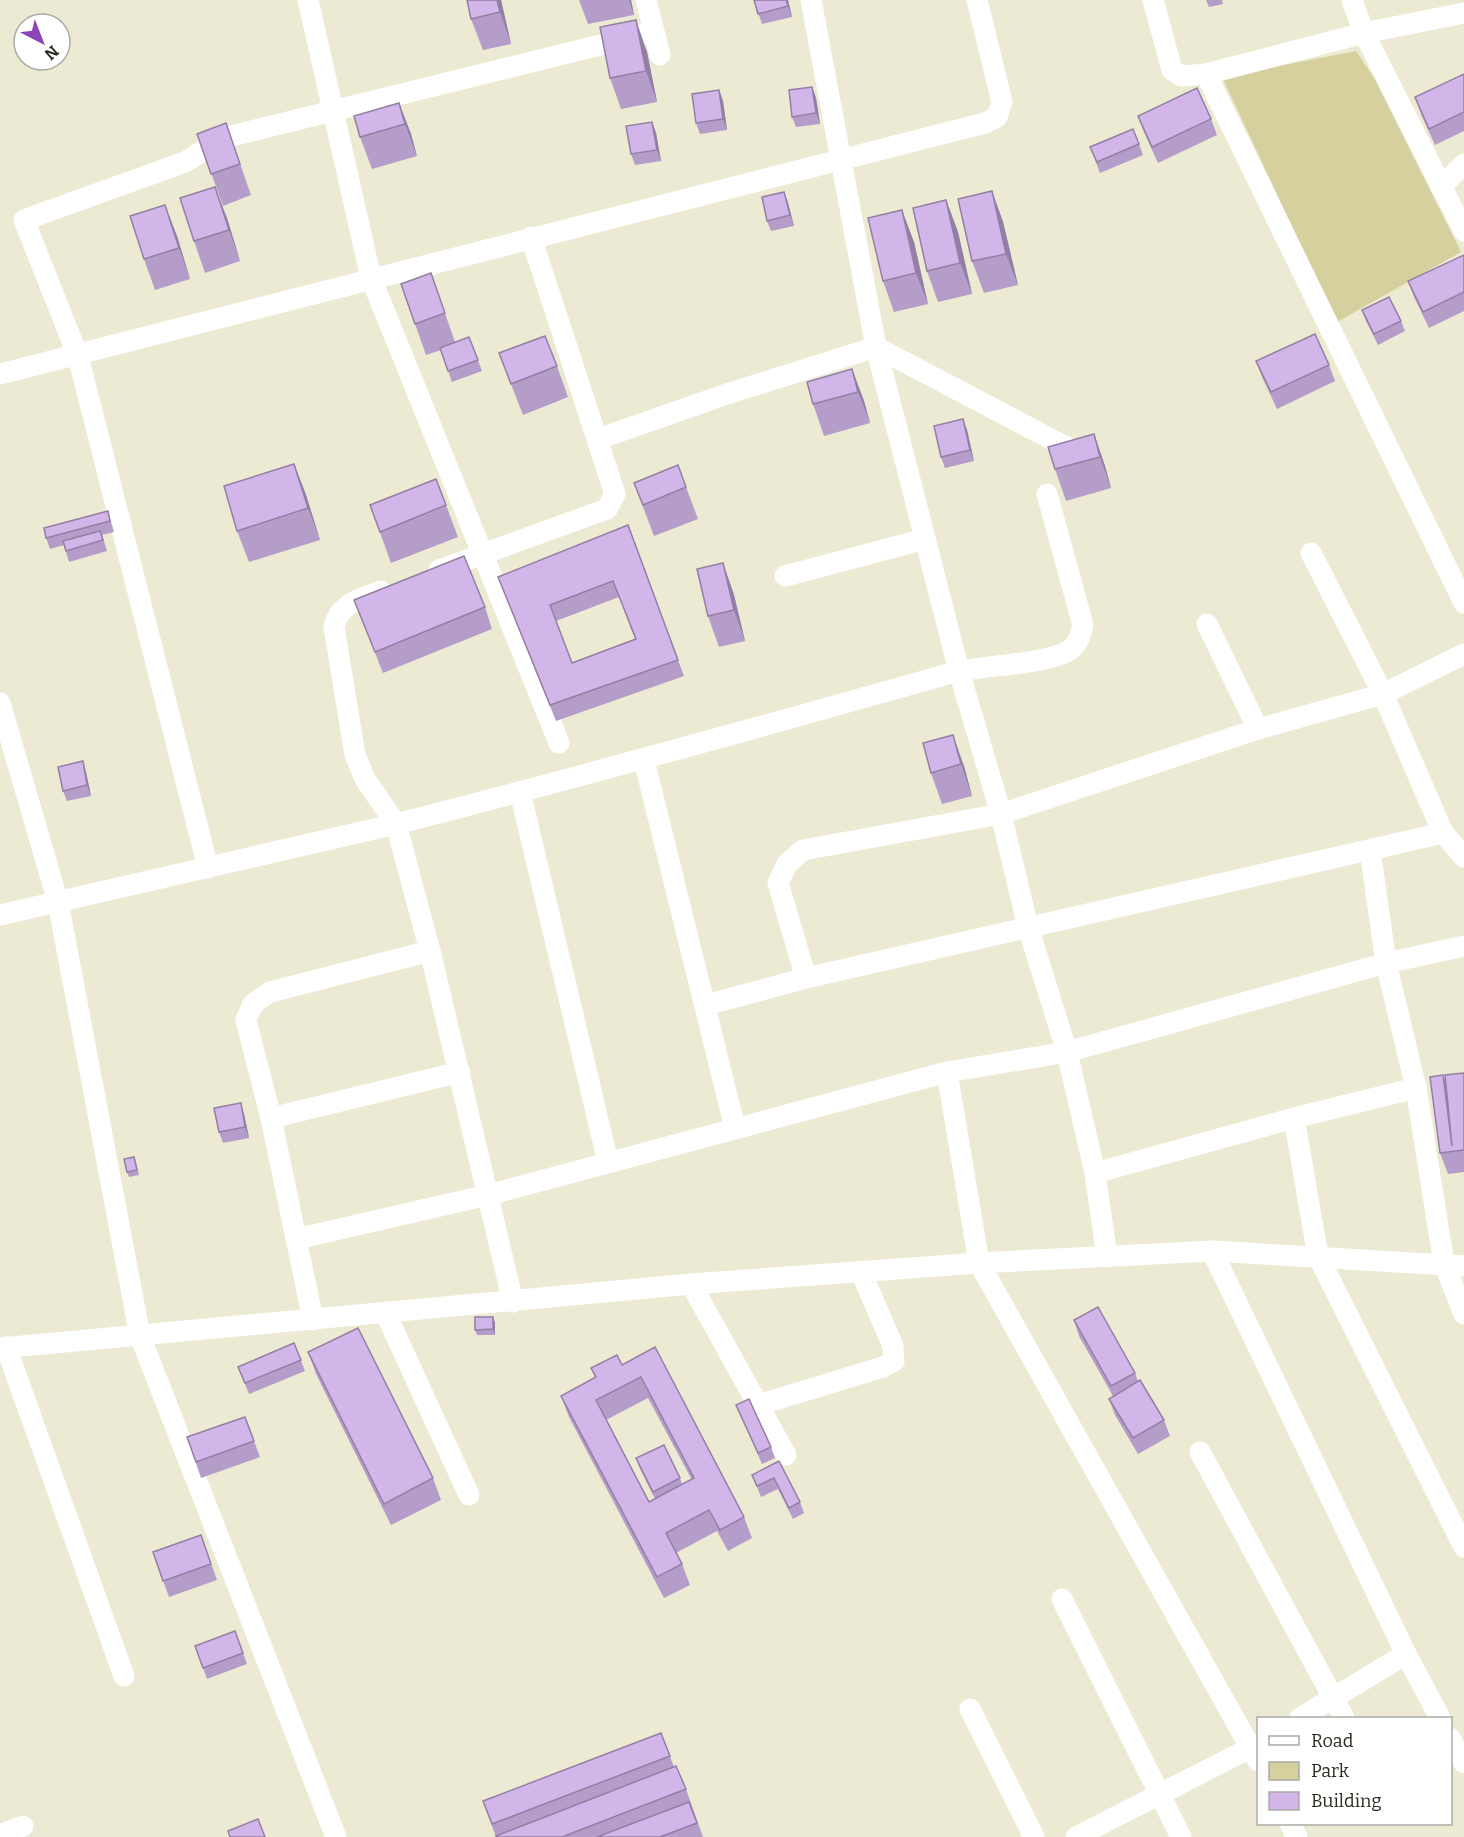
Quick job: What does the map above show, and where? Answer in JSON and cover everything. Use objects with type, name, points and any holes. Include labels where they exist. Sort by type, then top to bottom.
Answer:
[{"type":"street","points":[[308,0],[371,278],[559,743]]},
{"type":"street","points":[[646,0],[660,55]]},
{"type":"street","points":[[812,0],[876,347],[959,670],[1001,814],[1028,927],[1067,1052],[1095,1173],[1107,1257]]},
{"type":"street","points":[[0,374],[78,356],[371,278],[985,123],[997,117],[1002,102],[977,0]]},
{"type":"street","points":[[1153,0],[1172,70],[1181,76],[1206,74],[1364,33],[1464,13]]},
{"type":"street","points":[[1352,0],[1364,33],[1464,231]]},
{"type":"street","points":[[208,868],[78,356],[24,220],[185,162],[223,138],[653,32]]},
{"type":"street","points":[[1206,74],[1464,603]]},
{"type":"street","points":[[1441,187],[1464,164]]},
{"type":"street","points":[[513,1302],[460,1072],[396,824],[365,779],[355,755],[334,627],[336,616],[349,603],[607,509],[615,494],[531,237]]},
{"type":"street","points":[[598,439],[876,347],[1068,448]]},
{"type":"street","points":[[0,915],[396,824],[644,760],[959,670],[1045,657],[1068,651],[1080,640],[1083,625],[1047,494]]},
{"type":"street","points":[[784,576],[925,539]]},
{"type":"street","points":[[706,1005],[806,978],[1371,850],[1456,844],[1311,553]]},
{"type":"street","points":[[1207,624],[1258,729]]},
{"type":"street","points":[[806,978],[778,883],[787,864],[803,850],[1001,814],[1258,729],[1383,694],[1464,654]]},
{"type":"street","points":[[0,703],[3,725],[58,902],[140,1336],[336,1837]]},
{"type":"street","points":[[644,760],[735,1128]]},
{"type":"street","points":[[520,792],[608,1162]]},
{"type":"street","points":[[1371,850],[1386,963],[1416,1088],[1464,1314]]},
{"type":"street","points":[[296,1239],[488,1195],[947,1072],[1067,1052],[1386,963],[1464,946]]},
{"type":"street","points":[[313,1320],[271,1119],[246,1020],[253,1004],[270,992],[430,951]]},
{"type":"street","points":[[271,1119],[460,1072]]},
{"type":"street","points":[[947,1072],[979,1263],[1256,1751],[1159,1795],[1076,1837]]},
{"type":"street","points":[[1095,1173],[1294,1118],[1416,1088]]},
{"type":"street","points":[[1294,1118],[1318,1256],[1464,1546]]},
{"type":"street","points":[[124,1676],[3,1348],[691,1284],[979,1263],[1212,1251],[1454,1265]]},
{"type":"street","points":[[1212,1251],[1406,1654],[1439,1717]]},
{"type":"street","points":[[758,1405],[883,1367],[894,1360],[893,1346],[861,1272]]},
{"type":"street","points":[[691,1284],[786,1455]]},
{"type":"street","points":[[386,1314],[469,1495]]},
{"type":"street","points":[[1200,1452],[1343,1717]]},
{"type":"street","points":[[1062,1599],[1180,1837]]},
{"type":"street","points":[[1303,1717],[1406,1654]]},
{"type":"street","points":[[970,1709],[1034,1837]]},
{"type":"street","points":[[1452,1742],[1464,1763]]},
{"type":"street","points":[[0,1834],[23,1826]]},
{"type":"green space","points":[[1356,51],[1374,78],[1461,252],[1337,322],[1222,77]]},
{"type":"building","points":[[467,0],[497,0],[500,12],[471,19]]},
{"type":"building","points":[[754,0],[786,0],[788,6],[758,14]]},
{"type":"building","points":[[636,20],[646,71],[610,78],[600,27]]},
{"type":"building","points":[[1464,74],[1464,112],[1429,129],[1415,97]]},
{"type":"building","points":[[812,87],[816,113],[792,117],[789,90]]},
{"type":"building","points":[[1197,88],[1211,119],[1152,147],[1138,116]]},
{"type":"building","points":[[719,90],[723,119],[696,123],[692,94]]},
{"type":"building","points":[[399,103],[405,124],[360,137],[354,116]]},
{"type":"building","points":[[652,122],[657,150],[631,154],[626,126]]},
{"type":"building","points":[[226,123],[240,164],[211,174],[197,134]]},
{"type":"building","points":[[1133,129],[1139,144],[1097,162],[1090,147]]},
{"type":"building","points":[[215,187],[229,230],[194,241],[180,198]]},
{"type":"building","points":[[992,191],[1006,254],[972,261],[958,199]]},
{"type":"building","points":[[784,192],[790,215],[767,221],[762,197]]},
{"type":"building","points":[[946,200],[960,263],[927,271],[913,208]]},
{"type":"building","points":[[165,205],[179,248],[144,259],[130,216]]},
{"type":"building","points":[[902,210],[916,273],[883,281],[868,218]]},
{"type":"building","points":[[1464,255],[1464,292],[1423,312],[1408,281]]},
{"type":"building","points":[[431,273],[445,313],[415,324],[401,284]]},
{"type":"building","points":[[1389,297],[1401,321],[1374,334],[1362,310]]},
{"type":"building","points":[[1315,334],[1329,365],[1271,392],[1256,361]]},
{"type":"building","points":[[545,336],[557,366],[511,384],[499,353]]},
{"type":"building","points":[[469,337],[478,360],[448,371],[440,348]]},
{"type":"building","points":[[852,369],[858,392],[813,404],[807,382]]},
{"type":"building","points":[[963,419],[970,450],[941,457],[934,426]]},
{"type":"building","points":[[1094,434],[1100,457],[1055,469],[1048,447]]},
{"type":"building","points":[[294,464],[308,508],[237,531],[224,486]]},
{"type":"building","points":[[678,465],[686,487],[643,505],[634,483]]},
{"type":"building","points":[[436,479],[446,505],[380,532],[370,505]]},
{"type":"building","points":[[108,511],[110,521],[46,538],[44,528]]},
{"type":"building","points":[[628,525],[678,660],[550,705],[498,577]],"holes":[[[613,581],[636,639],[572,663],[550,605]]]},
{"type":"building","points":[[100,531],[103,540],[66,551],[63,541]]},
{"type":"building","points":[[464,556],[485,607],[375,652],[354,600]]},
{"type":"building","points":[[723,563],[734,610],[708,616],[697,569]]},
{"type":"building","points":[[953,735],[961,764],[931,773],[923,743]]},
{"type":"building","points":[[83,761],[87,785],[63,791],[58,767]]},
{"type":"building","points":[[1464,1073],[1464,1150],[1440,1153],[1430,1077],[1443,1075],[1452,1146],[1445,1075]]},
{"type":"building","points":[[241,1103],[245,1127],[219,1132],[214,1108]]},
{"type":"building","points":[[134,1157],[137,1170],[127,1172],[124,1159]]},
{"type":"building","points":[[1098,1307],[1135,1373],[1111,1386],[1074,1320]]},
{"type":"building","points":[[475,1317],[493,1317],[493,1329],[475,1330]]},
{"type":"building","points":[[358,1328],[433,1478],[384,1504],[308,1352]]},
{"type":"building","points":[[294,1343],[301,1360],[245,1383],[238,1367]]},
{"type":"building","points":[[655,1347],[744,1517],[720,1530],[709,1510],[666,1533],[682,1564],[657,1577],[561,1396],[596,1377],[591,1368],[617,1355],[622,1365]],"holes":[[[641,1377],[694,1478],[649,1502],[596,1400]]]},
{"type":"building","points":[[1140,1380],[1164,1420],[1133,1438],[1109,1399]]},
{"type":"building","points":[[749,1399],[771,1447],[758,1453],[736,1405]]},
{"type":"building","points":[[245,1417],[254,1441],[196,1462],[187,1437]]},
{"type":"building","points":[[664,1445],[680,1478],[653,1492],[636,1458]]},
{"type":"building","points":[[779,1461],[800,1502],[789,1508],[774,1478],[757,1486],[752,1475]]},
{"type":"building","points":[[201,1535],[211,1564],[163,1581],[153,1552]]},
{"type":"building","points":[[235,1631],[243,1653],[203,1668],[195,1646]]},
{"type":"building","points":[[661,1733],[670,1756],[492,1824],[483,1801]]},
{"type":"building","points":[[676,1766],[686,1789],[562,1837],[496,1836]]},
{"type":"building","points":[[689,1802],[697,1823],[660,1837],[597,1837]]},
{"type":"building","points":[[258,1819],[265,1837],[230,1837],[228,1831]]}]
